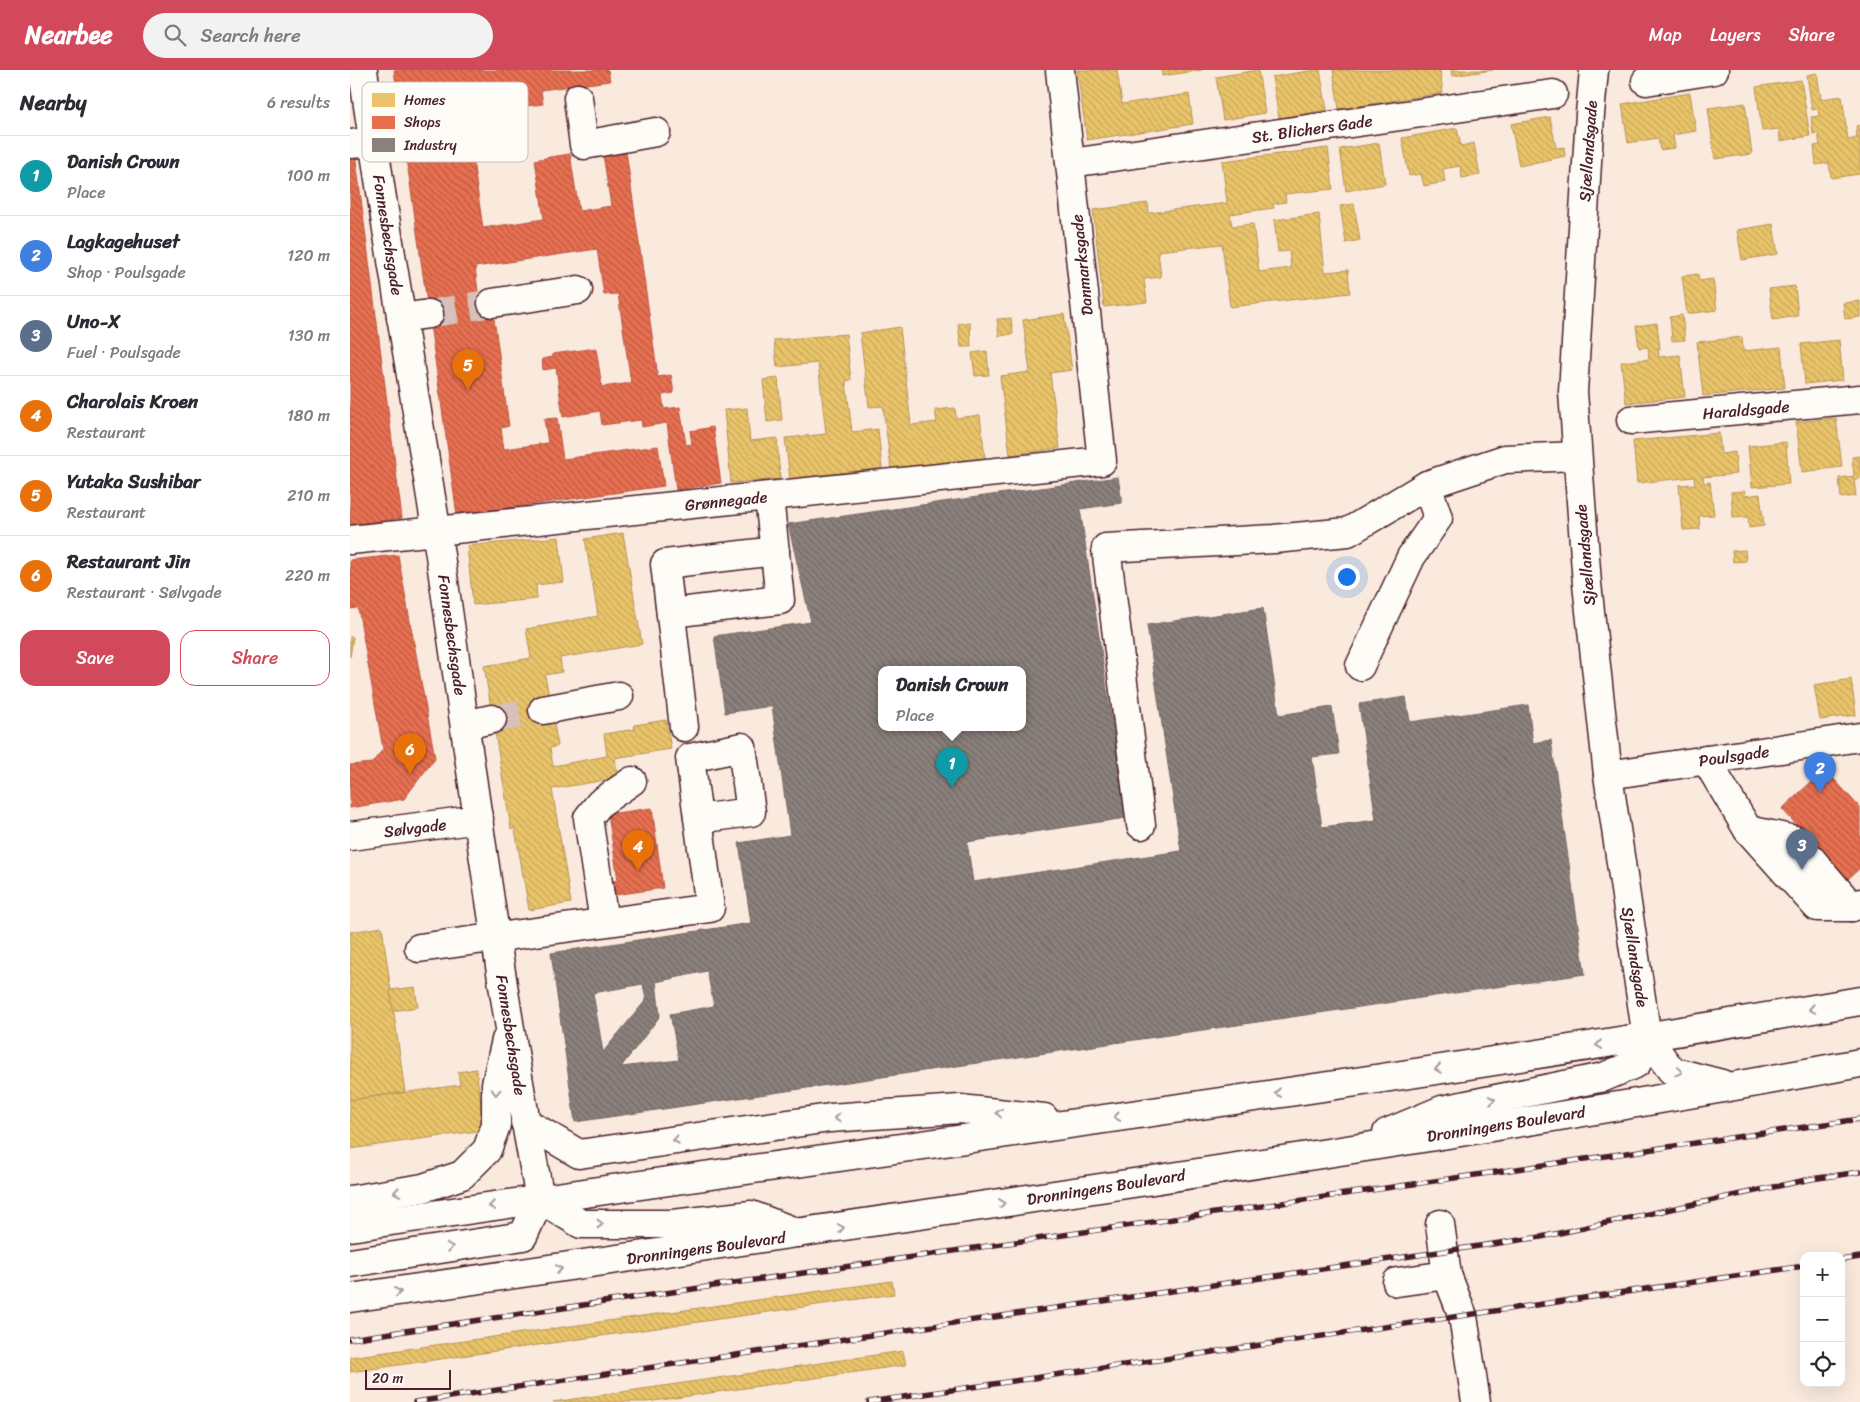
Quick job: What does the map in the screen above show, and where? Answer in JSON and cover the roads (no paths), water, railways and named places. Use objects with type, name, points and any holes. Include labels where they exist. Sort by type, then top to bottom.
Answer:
[{"type":"main road","name":"Danmarksgade","points":[[1060,70],[1102,461]]},
{"type":"main road","name":"Sjællandsgade","points":[[1594,70],[1573,392],[1587,584],[1608,774],[1647,1038]]},
{"type":"main road","points":[[1646,81],[1714,70]]},
{"type":"main road","name":"St. Blichers Gade","points":[[1071,163],[1553,94]]},
{"type":"main road","points":[[578,98],[584,145],[656,132]]},
{"type":"main road","name":"Fonnesbechsgade","points":[[361,143],[362,106]]},
{"type":"main road","name":"Fonnesbechsgade","points":[[365,162],[402,318],[465,725],[508,1027],[540,1199]]},
{"type":"main road","points":[[492,303],[578,290]]},
{"type":"main road","points":[[402,318],[429,314]]},
{"type":"main road","name":"Haraldsgade","points":[[1631,420],[1860,399]]},
{"type":"main road","points":[[1141,825],[1106,548],[1274,539],[1348,532],[1427,485],[1505,459],[1577,456]]},
{"type":"main road","name":"Grønnegade","points":[[350,540],[1102,461]]},
{"type":"main road","points":[[1360,666],[1411,557],[1438,518],[1427,485]]},
{"type":"main road","points":[[671,613],[780,600],[769,497]]},
{"type":"main road","points":[[684,727],[665,564],[775,551]]},
{"type":"main road","points":[[543,710],[620,696]]},
{"type":"main road","points":[[465,725],[492,719]]},
{"type":"main road","name":"Poulsgade","points":[[1608,774],[1860,737]]},
{"type":"main road","points":[[1706,760],[1748,830],[1795,840],[1856,905]]},
{"type":"main road","points":[[604,922],[588,818],[600,803],[632,781]]},
{"type":"main road","name":"Sølvgade","points":[[350,836],[479,819]]},
{"type":"main road","points":[[419,948],[710,908],[698,819]]},
{"type":"main road","points":[[350,1227],[1082,1122],[1647,1038],[1860,1001]]},
{"type":"main road","points":[[350,1200],[424,1188],[462,1175],[487,1150],[496,1125],[496,1084],[508,1027]]},
{"type":"main road","points":[[1647,1038],[1672,1071],[1733,1087]]},
{"type":"main road","points":[[1348,1150],[1442,1110],[1604,1077],[1637,1063],[1647,1038]]},
{"type":"main road","name":"Dronningens Boulevard","points":[[350,1298],[801,1234],[1348,1150],[1733,1087],[1860,1063]]},
{"type":"main road","points":[[525,1122],[579,1154],[830,1118],[960,1108],[1082,1122]]},
{"type":"main road","points":[[540,1199],[582,1224],[673,1224],[751,1215],[801,1234]]},
{"type":"main road","points":[[350,1263],[523,1236],[540,1199]]},
{"type":"main road","points":[[1440,1224],[1447,1275],[1463,1316],[1476,1402]]},
{"type":"main road","points":[[1397,1282],[1447,1275]]},
{"type":"tunnel","points":[[429,314],[492,303]]},
{"type":"tunnel","points":[[492,719],[543,710]]},
{"type":"railway","points":[[350,1339],[1860,1119]]},
{"type":"railway","points":[[415,1402],[1541,1237],[1811,1179],[1860,1172]]},
{"type":"railway","points":[[1845,1259],[1860,1257]]},
{"type":"railway","points":[[869,1402],[1800,1267]]},
{"type":"place","name":"Yutaka Sushibar","points":[[468,390]]},
{"type":"place","name":"Restaurant Jin","points":[[410,774]]},
{"type":"place","name":"Danish Crown","points":[[952,788]]},
{"type":"place","name":"Lagkagehuset","points":[[1820,793]]},
{"type":"place","name":"Uno-X","points":[[1802,870]]},
{"type":"place","name":"Charolais Kroen","points":[[638,871]]}]
